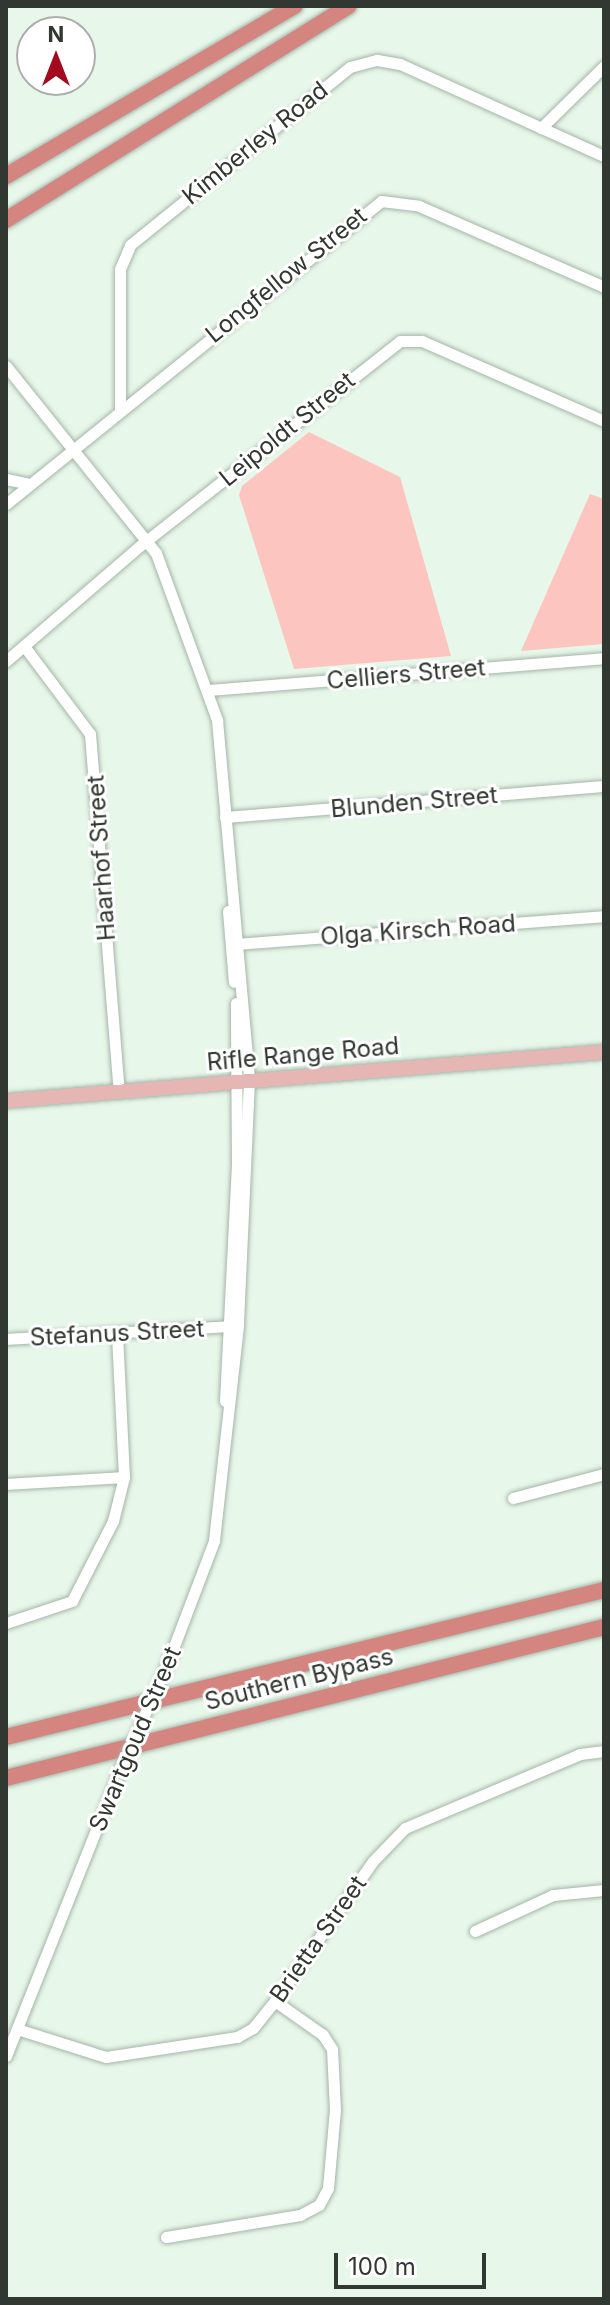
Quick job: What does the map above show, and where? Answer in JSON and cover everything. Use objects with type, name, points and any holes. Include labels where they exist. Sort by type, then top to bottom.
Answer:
[{"type":"highway","points":[[6,176],[295,6]]},
{"type":"highway","points":[[6,220],[349,6]]},
{"type":"highway","name":"Southern Bypass","points":[[6,1737],[604,1590]]},
{"type":"highway","name":"Southern Bypass","points":[[6,1778],[604,1627]]},
{"type":"main road","name":"Rifle Range Road","points":[[6,1101],[604,1052]]},
{"type":"street","name":"Kimberley Road","points":[[120,409],[119,283],[125,252],[344,70],[371,61],[400,64],[604,156]]},
{"type":"street","points":[[541,128],[604,66]]},
{"type":"street","name":"Longfellow Street","points":[[6,504],[381,201],[419,206],[604,287]]},
{"type":"street","name":"Leipoldt Street","points":[[6,661],[149,541],[400,341],[422,341],[603,417]]},
{"type":"street","name":"Swartgoud Street","points":[[6,366],[149,541],[208,690],[218,729],[244,1080],[233,1326],[214,1541],[170,1657],[119,1772],[6,2056]]},
{"type":"street","points":[[6,479],[30,484]]},
{"type":"street","name":"Haarhof Street","points":[[24,646],[90,734],[119,1091]]},
{"type":"street","name":"Celliers Street","points":[[208,690],[604,658]]},
{"type":"street","name":"Blunden Street","points":[[225,817],[604,786]]},
{"type":"street","name":"Olga Kirsch Road","points":[[236,944],[604,916]]},
{"type":"street","name":"Stefanus Street","points":[[6,1339],[233,1326]]},
{"type":"street","points":[[6,1623],[46,1613],[75,1598],[113,1521],[124,1477],[117,1333]]},
{"type":"street","points":[[513,1498],[604,1474]]},
{"type":"street","points":[[6,1484],[124,1477]]},
{"type":"street","name":"Brietta Street","points":[[17,2029],[92,2056],[126,2056],[237,2037],[253,2028],[275,2001],[373,1861],[405,1828],[580,1754],[604,1751]]},
{"type":"street","points":[[475,1931],[553,1895],[604,1890]]},
{"type":"street","points":[[166,2237],[300,2215],[319,2205],[328,2188],[335,2110],[332,2049],[323,2035],[275,2001]]},
{"type":"shaded area","points":[[309,432],[400,477],[451,656],[294,669],[239,495],[242,486]]},
{"type":"shaded area","points":[[590,494],[604,499],[604,644],[521,651]]}]
